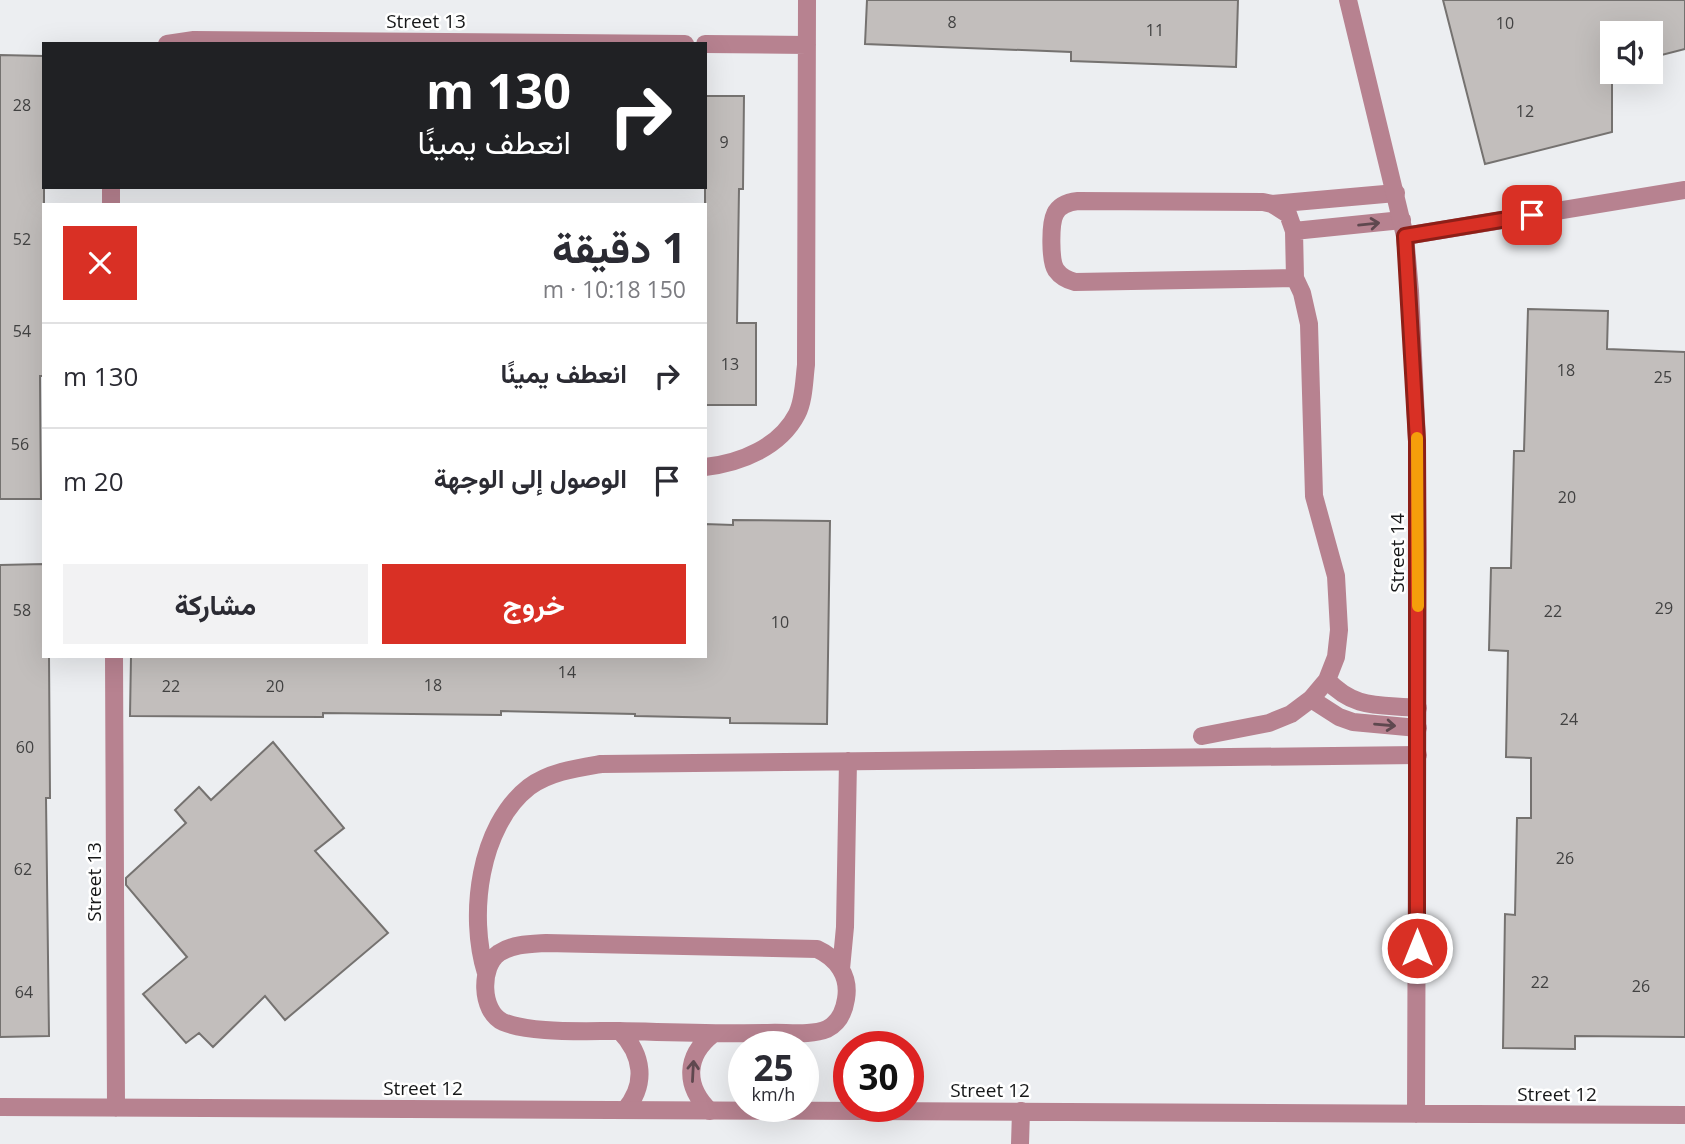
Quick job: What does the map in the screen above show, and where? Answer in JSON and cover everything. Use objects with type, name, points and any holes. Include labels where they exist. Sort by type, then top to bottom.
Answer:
[{"type":"street","points":[[707,467],[743,459],[783,434],[798,412],[804,388],[807,0]]},
{"type":"street","name":"Street 14","points":[[1348,0],[1404,228],[1417,441],[1416,1114]]},
{"type":"street","name":"Street 13","points":[[180,42],[440,42]]},
{"type":"street","points":[[707,44],[807,45]]},
{"type":"street","points":[[1294,231],[1404,228],[1685,190]]},
{"type":"street","points":[[1295,278],[1075,282],[1061,276],[1053,264],[1055,214],[1071,201],[1272,204],[1396,193]]},
{"type":"street","points":[[1202,736],[1269,723],[1291,714],[1311,699],[1327,680],[1336,657],[1339,603],[1336,576],[1314,496],[1310,324],[1295,278],[1294,231],[1288,214],[1272,204]]},
{"type":"street","name":"Street 13","points":[[114,658],[116,1108]]},
{"type":"street","points":[[1327,680],[1339,694],[1357,702],[1418,708]]},
{"type":"street","points":[[1311,699],[1339,717],[1353,722],[1418,727]]},
{"type":"street","points":[[486,972],[491,960],[501,952],[514,946],[545,943],[809,947],[834,958],[841,969],[846,984],[845,1004],[838,1020],[825,1030],[815,1032],[713,1034],[544,1030],[501,1021],[487,1002],[486,972],[478,934],[478,906],[491,839],[507,812],[530,787],[573,768],[601,764],[1418,755]]},
{"type":"street","points":[[841,969],[845,927],[848,761]]},
{"type":"street","points":[[620,1031],[634,1048],[640,1069],[637,1092],[625,1110]]},
{"type":"street","points":[[710,1111],[694,1091],[692,1065],[703,1042],[713,1034]]},
{"type":"street","name":"Street 12","points":[[0,1107],[1685,1115]]},
{"type":"street","points":[[1020,1144],[1021,1111]]},
{"type":"building","points":[[867,0],[1238,0],[1236,67],[1071,61],[1071,52],[865,44]]},
{"type":"building","points":[[1443,0],[1685,0],[1685,49],[1663,55],[1663,21],[1600,21],[1600,84],[1612,84],[1612,132],[1485,164]]},
{"type":"building","points":[[0,55],[42,56],[44,203],[40,376],[41,499],[0,499]]},
{"type":"building","points":[[707,96],[744,96],[743,189],[739,189],[737,323],[756,323],[756,405],[707,405]]},
{"type":"building","points":[[1528,309],[1608,311],[1607,349],[1685,352],[1685,1037],[1575,1036],[1575,1049],[1503,1048],[1505,914],[1515,915],[1517,818],[1531,818],[1531,758],[1506,757],[1508,651],[1489,650],[1491,568],[1511,568],[1514,451],[1524,451]]},
{"type":"building","points":[[733,520],[830,521],[827,724],[730,723],[730,718],[501,711],[501,715],[323,713],[323,717],[130,716],[131,658],[707,658],[707,524],[733,525]]},
{"type":"building","points":[[42,564],[42,658],[49,658],[50,798],[46,798],[49,1036],[0,1037],[0,565]]},
{"type":"building","points":[[273,742],[344,828],[315,851],[388,933],[285,1020],[265,996],[213,1047],[199,1033],[186,1043],[143,994],[187,957],[126,885],[126,878],[186,823],[175,810],[199,787],[211,800]]},
{"type":"slow traffic","points":[[1417,438],[1418,606]]},
{"type":"route","points":[[1417,948],[1417,441],[1405,236],[1532,215]]}]
